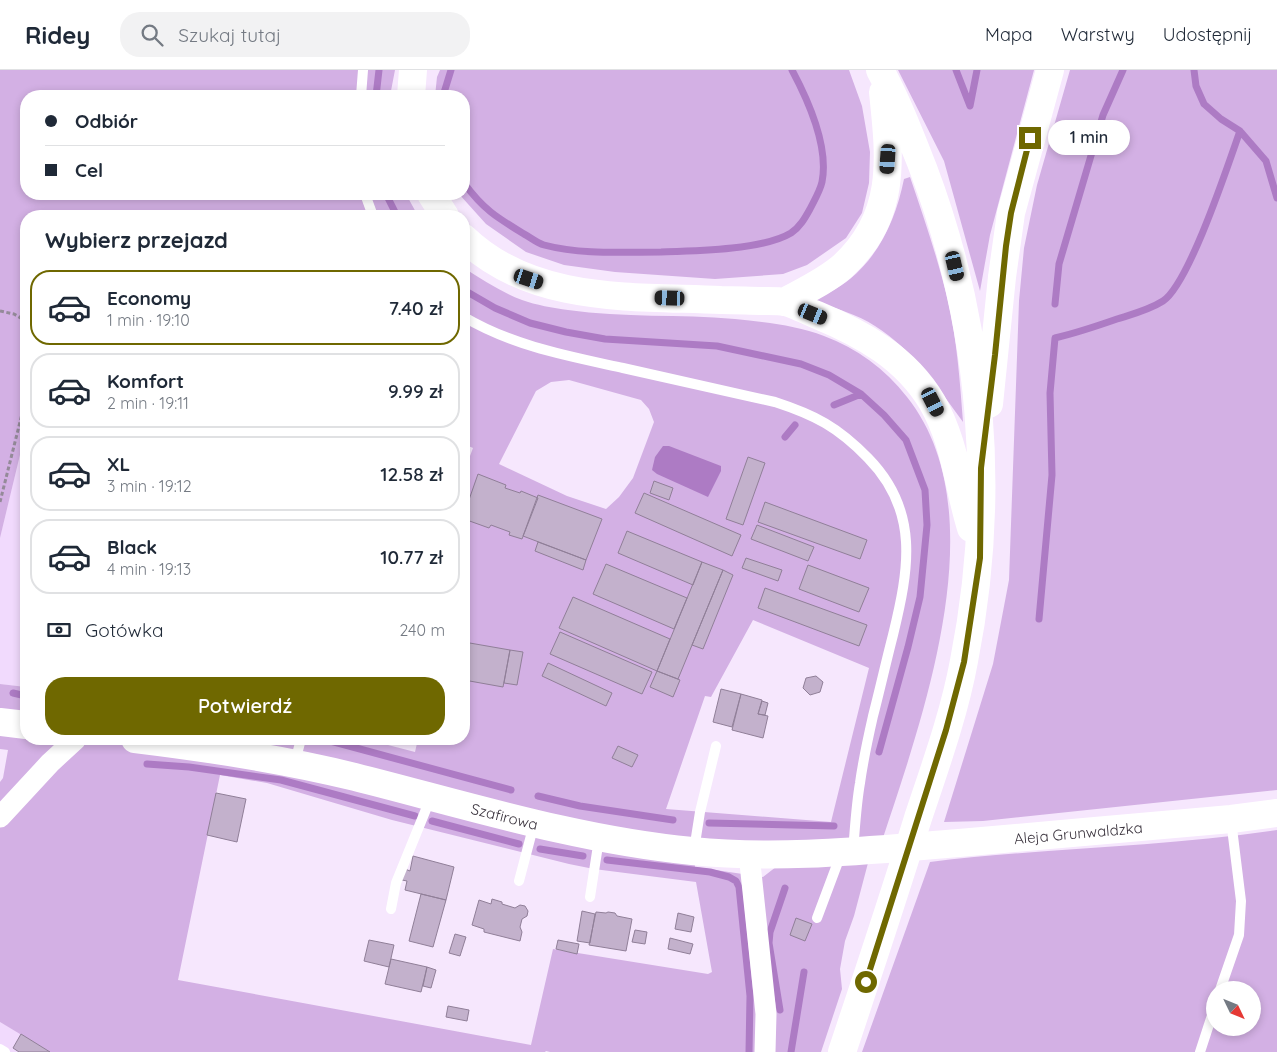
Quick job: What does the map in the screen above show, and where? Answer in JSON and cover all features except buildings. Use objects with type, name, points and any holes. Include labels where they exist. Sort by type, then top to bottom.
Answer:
[{"type":"main road","points":[[411,90],[413,70]]},
{"type":"main road","points":[[981,468],[1011,213],[1050,70]]},
{"type":"main road","points":[[842,1052],[889,912],[946,730],[964,662],[980,558],[980,426],[977,386],[966,317],[955,266],[934,197],[914,144],[881,71]]},
{"type":"main road","points":[[784,302],[819,284],[842,267],[869,237],[876,223],[886,190],[888,159],[881,71]]},
{"type":"main road","points":[[470,243],[487,258],[507,270],[555,287],[611,295],[784,302],[865,337],[896,359],[923,388],[939,415],[951,444],[965,509],[980,558]]},
{"type":"main road","points":[[0,722],[20,724]]},
{"type":"main road","name":"Szafirowa","points":[[194,745],[252,751],[298,751],[431,797],[534,823],[639,844],[694,851],[749,854],[805,854],[858,851]]},
{"type":"main road","name":"Aleja Grunwaldzka","points":[[858,851],[1231,819],[1277,813]]},
{"type":"street","points":[[0,817],[50,763],[70,745]]},
{"type":"street","points":[[749,854],[766,1014],[765,1052]]},
{"type":"lane","points":[[361,90],[363,70]]},
{"type":"lane","points":[[470,320],[495,334],[553,352],[775,402],[798,409],[822,420],[842,434],[872,462],[887,480],[897,498],[906,536],[907,552],[904,587],[859,785],[858,851],[816,918]]},
{"type":"lane","points":[[694,851],[700,812],[716,746]]},
{"type":"lane","points":[[391,909],[396,883],[431,797]]},
{"type":"lane","points":[[1223,981],[1238,935],[1241,901],[1231,819]]},
{"type":"lane","points":[[519,881],[534,823]]},
{"type":"lane","points":[[590,897],[600,837]]},
{"type":"lane","points":[[1200,1052],[1206,1034]]},
{"type":"lane","points":[[0,1049],[5,1052]]},
{"type":"path","points":[[0,311],[20,317]]},
{"type":"path","points":[[0,502],[20,422]]},
{"type":"shaded area","points":[[0,70],[395,70],[391,90],[20,90],[20,200],[409,200],[415,210],[20,210],[20,455],[0,538]]},
{"type":"shaded area","points":[[440,70],[849,70],[862,106],[870,152],[869,183],[862,213],[846,238],[807,265],[783,274],[715,279],[615,272],[564,265],[526,252],[486,224],[464,200],[470,200],[470,90],[436,90]]},
{"type":"shaded area","points":[[898,70],[1034,70],[990,235],[980,291],[944,161]]},
{"type":"shaded area","points":[[1070,70],[1277,70],[1277,790],[983,821],[944,822],[993,664],[1009,580],[1019,301],[1024,248],[1037,185]]},
{"type":"shaded area","points":[[910,177],[926,223],[948,301],[956,346],[963,422],[924,370],[889,336],[861,318],[814,301],[846,282],[870,258],[879,246],[892,221],[904,179]]},
{"type":"shaded area","points":[[470,272],[514,297],[551,307],[610,314],[735,319],[780,324],[813,332],[836,341],[870,360],[907,397],[934,445],[948,499],[950,559],[943,620],[930,682],[914,743],[879,850],[694,851],[695,867],[763,877],[781,863],[868,863],[854,916],[845,941],[840,969],[842,989],[821,1052],[50,1052],[0,1022],[0,782],[3,778],[8,750],[0,749],[0,684],[20,686],[20,745],[388,745],[415,752],[417,745],[470,745],[470,456],[473,448],[470,447]],"holes":[[[569,380],[641,400],[649,409],[654,422],[633,478],[619,497],[606,509],[567,496],[499,464],[536,391],[551,382]],[[753,620],[869,668],[831,822],[666,809],[705,696],[711,697]],[[220,775],[267,783],[392,820],[569,864],[696,882],[712,972],[708,974],[553,949],[531,1045],[178,980]]]},
{"type":"shaded area","points":[[663,446],[669,446],[721,466],[721,471],[708,497],[652,470],[655,457]]},
{"type":"shaded area","points":[[20,455],[20,686],[0,684],[0,538]]},
{"type":"shaded area","points":[[1277,830],[1277,1052],[862,1052],[930,862],[1017,853],[1190,840]]},
{"type":"shaded area","points":[[0,1022],[21,1034],[50,1052],[0,1052]]},
{"type":"waterway","points":[[377,90],[379,70]]},
{"type":"waterway","points":[[445,90],[451,70]]},
{"type":"waterway","points":[[470,191],[484,206],[514,228],[539,243],[558,248],[602,252],[691,251],[746,246],[779,239],[791,233],[800,225],[810,209],[822,182],[823,154],[816,124],[792,70]]},
{"type":"waterway","points":[[956,70],[970,106],[977,70]]},
{"type":"waterway","points":[[1055,304],[1059,264],[1103,115],[1123,70]]},
{"type":"waterway","points":[[1194,70],[1196,86],[1204,104],[1221,119],[1240,131],[1266,161],[1277,198]]},
{"type":"waterway","points":[[1039,619],[1052,475],[1050,393],[1055,338],[1147,309],[1163,301],[1173,290],[1196,249],[1240,131]]},
{"type":"waterway","points":[[389,200],[394,210]]},
{"type":"waterway","points":[[470,293],[495,308],[530,323],[566,332],[605,339],[717,346],[801,364],[829,375],[861,394],[884,415],[906,440],[925,490],[927,525],[920,597],[879,752]]},
{"type":"waterway","points":[[834,405],[861,394]]},
{"type":"waterway","points":[[785,437],[795,425]]},
{"type":"waterway","points":[[13,693],[20,695]]},
{"type":"waterway","points":[[345,745],[511,790]]},
{"type":"waterway","points":[[147,764],[189,767],[281,780],[415,816]]},
{"type":"waterway","points":[[538,796],[580,806],[673,820]]},
{"type":"waterway","points":[[432,821],[519,844]]},
{"type":"waterway","points":[[709,823],[834,826]]},
{"type":"waterway","points":[[540,849],[583,856]]},
{"type":"waterway","points":[[607,860],[710,872],[736,881],[739,887],[750,996],[749,1052]]},
{"type":"waterway","points":[[780,1010],[769,943],[770,932],[785,888]]},
{"type":"waterway","points":[[791,1052],[804,972]]},
{"type":"route","points":[[866,982],[946,730],[964,662],[980,558],[981,468],[1006,246],[1011,213],[1030,138]]}]
